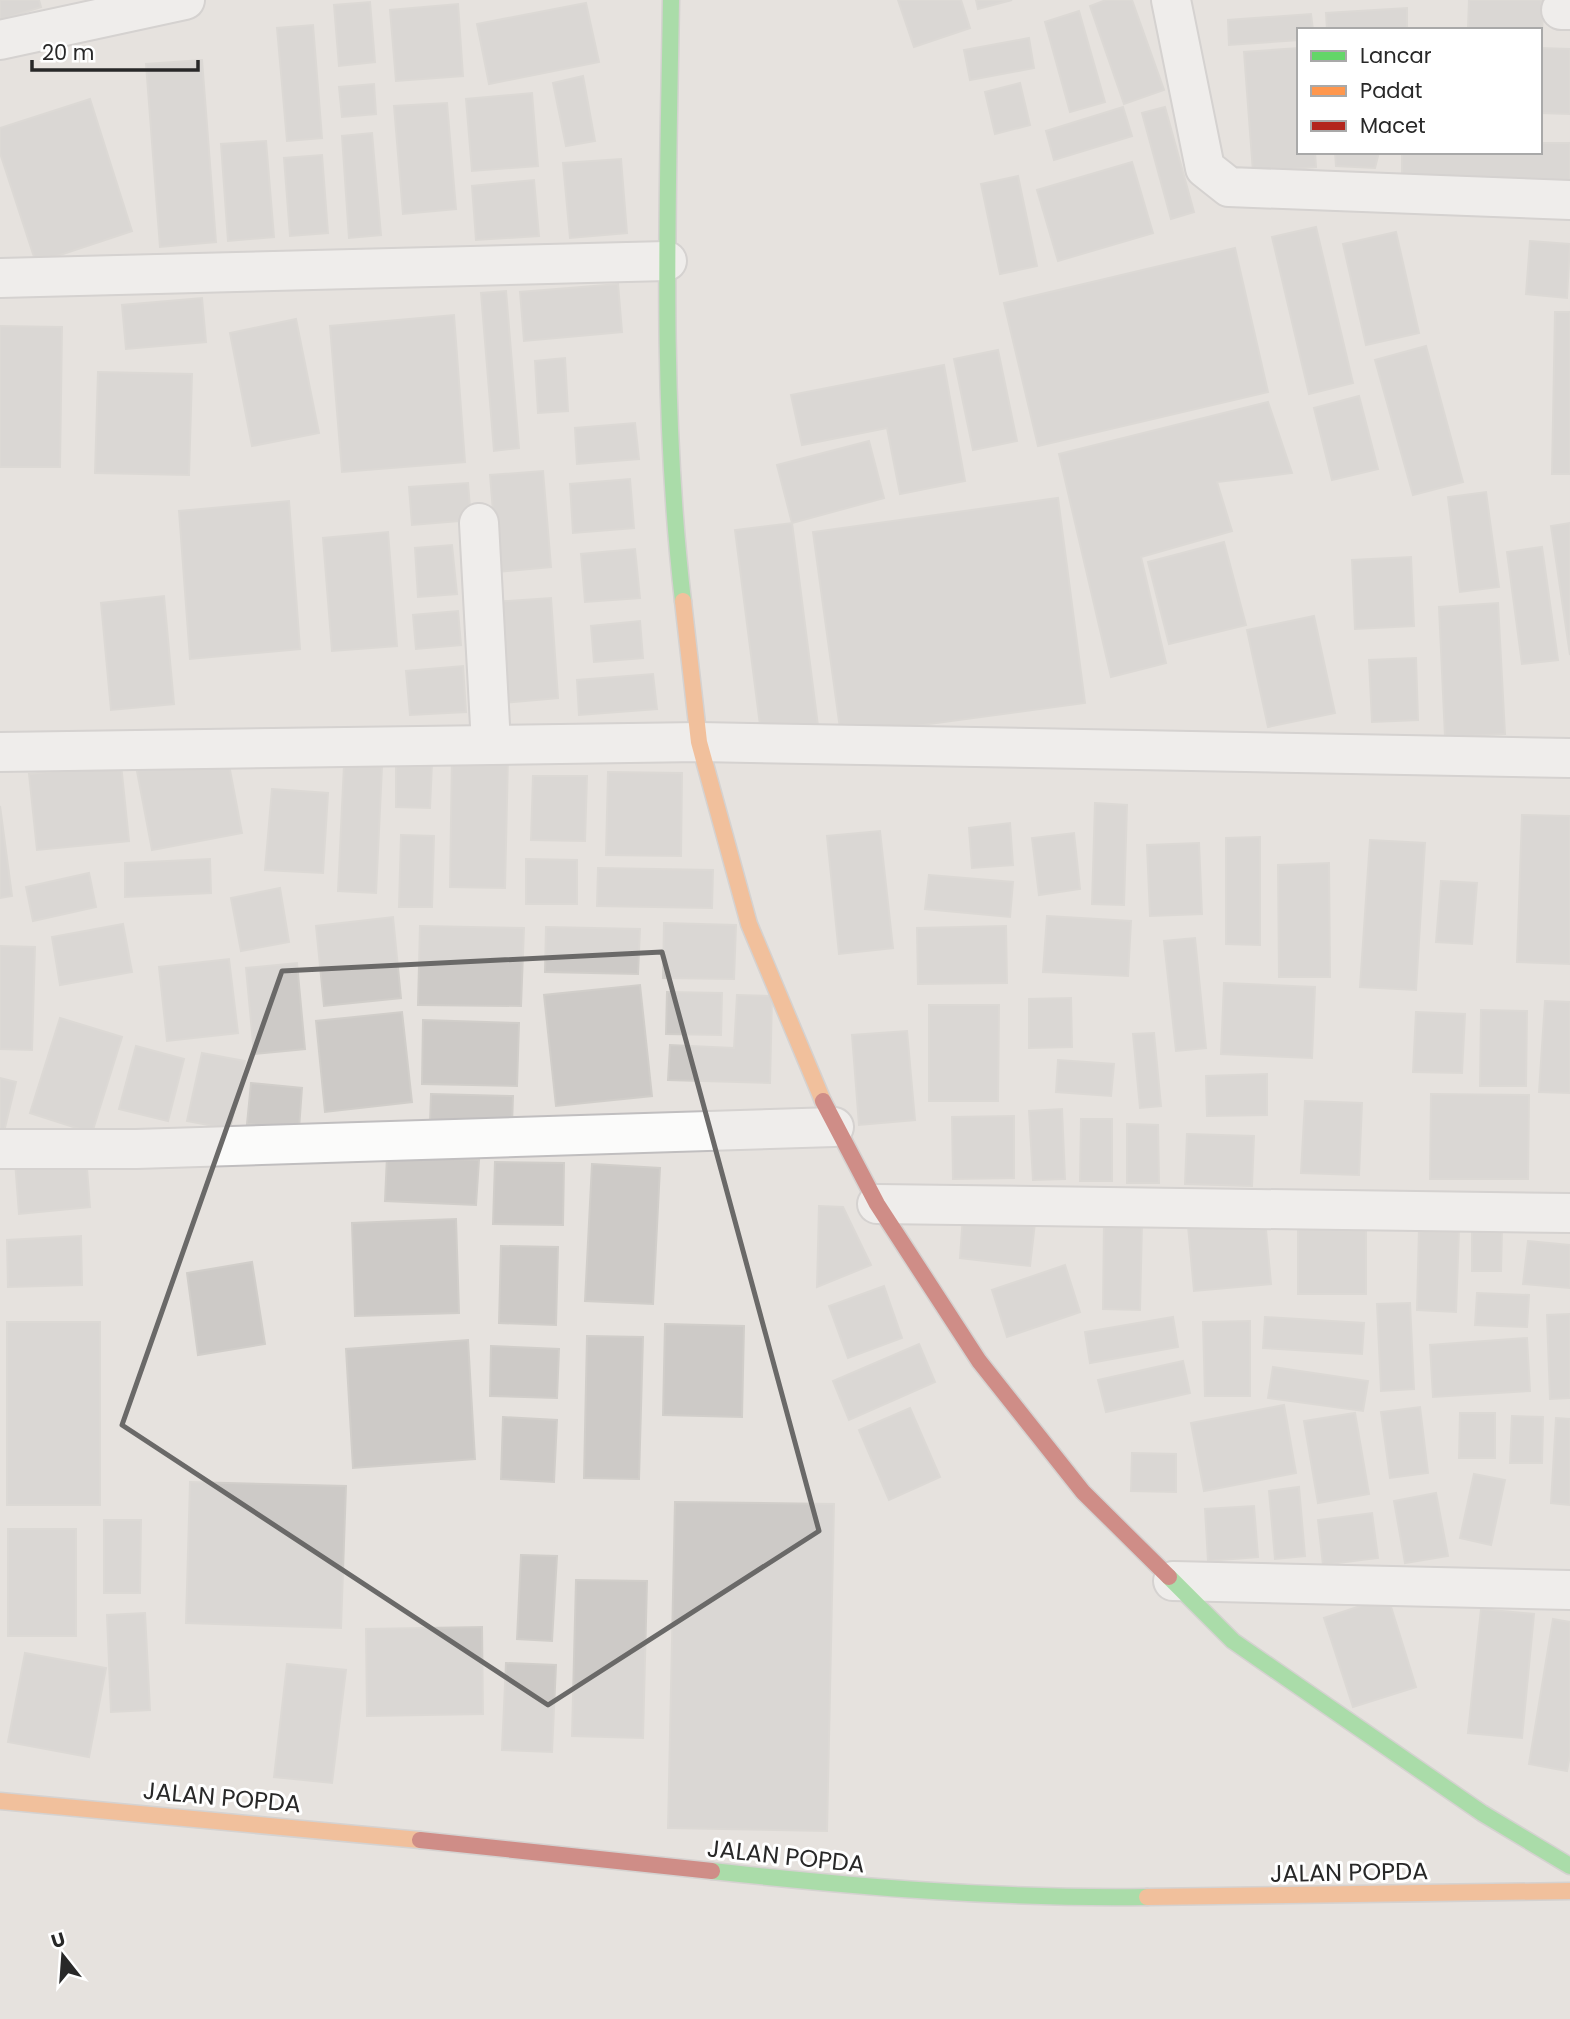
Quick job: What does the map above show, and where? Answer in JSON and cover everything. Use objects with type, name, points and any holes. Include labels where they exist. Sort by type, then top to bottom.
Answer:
[{"type":"street","points":[[0,40],[185,0]]},
{"type":"street","points":[[671,0],[667,261],[675,537],[699,742],[749,924],[834,1127],[877,1204],[979,1361],[1083,1492],[1233,1641],[1482,1813],[1570,1866]]},
{"type":"street","points":[[1171,0],[1205,168],[1229,187],[1570,200]]},
{"type":"street","points":[[0,278],[667,261]]},
{"type":"street","points":[[479,523],[491,744]]},
{"type":"street","points":[[0,752],[699,742],[1570,758]]},
{"type":"street","points":[[0,1149],[136,1149],[834,1127]]},
{"type":"street","points":[[877,1204],[1570,1213]]},
{"type":"street","points":[[1173,1581],[1570,1590]]},
{"type":"street","name":"JALAN POPDA","points":[[0,1801],[497,1847],[871,1889],[1084,1898],[1570,1891]]},
{"type":"highlighted area","points":[[662,952],[819,1531],[548,1705],[122,1425],[282,971]]},
{"type":"building","points":[[0,0],[39,0],[41,7],[0,20]]},
{"type":"building","points":[[898,0],[961,0],[970,28],[914,47]]},
{"type":"building","points":[[976,0],[1012,0],[978,9]]},
{"type":"building","points":[[1106,0],[1132,0],[1164,90],[1124,104],[1090,6]]},
{"type":"building","points":[[1469,0],[1544,0],[1542,31],[1542,28],[1468,28]]},
{"type":"building","points":[[370,2],[375,62],[339,66],[334,5]]},
{"type":"building","points":[[586,3],[599,62],[489,84],[477,24]]},
{"type":"building","points":[[458,4],[463,76],[396,81],[390,10]]},
{"type":"building","points":[[1407,8],[1407,28],[1327,28],[1326,13]]},
{"type":"building","points":[[1079,11],[1105,102],[1070,112],[1045,22]]},
{"type":"building","points":[[1311,14],[1313,28],[1297,28],[1297,40],[1229,45],[1228,20]]},
{"type":"building","points":[[313,25],[322,138],[287,141],[277,28]]},
{"type":"building","points":[[1029,38],[1034,68],[970,80],[964,50]]},
{"type":"building","points":[[1297,48],[1297,154],[1315,154],[1316,167],[1253,172],[1244,52]]},
{"type":"building","points":[[1542,48],[1570,49],[1570,114],[1542,113]]},
{"type":"building","points":[[202,60],[216,242],[160,247],[146,64]]},
{"type":"building","points":[[583,76],[595,141],[566,146],[553,83]]},
{"type":"building","points":[[1020,83],[1030,125],[995,134],[985,92]]},
{"type":"building","points":[[374,84],[376,114],[342,117],[339,87]]},
{"type":"building","points":[[532,93],[538,166],[472,171],[466,99]]},
{"type":"building","points":[[90,99],[132,231],[36,263],[0,153],[0,128]]},
{"type":"building","points":[[447,103],[456,209],[403,214],[394,106]]},
{"type":"building","points":[[1123,107],[1132,136],[1054,160],[1046,131]]},
{"type":"building","points":[[1165,107],[1194,212],[1171,219],[1142,113]]},
{"type":"building","points":[[372,133],[381,235],[349,238],[342,136]]},
{"type":"building","points":[[266,141],[274,237],[228,241],[221,144]]},
{"type":"building","points":[[1542,143],[1570,143],[1570,188],[1402,187],[1402,154],[1542,154]]},
{"type":"building","points":[[1335,154],[1378,154],[1375,168],[1336,166]]},
{"type":"building","points":[[322,155],[328,233],[290,236],[284,158]]},
{"type":"building","points":[[621,159],[627,233],[570,238],[563,163]]},
{"type":"building","points":[[1132,162],[1153,233],[1058,261],[1037,190]]},
{"type":"building","points":[[1018,176],[1037,266],[1000,274],[981,184]]},
{"type":"building","points":[[534,180],[539,236],[476,240],[472,186]]},
{"type":"building","points":[[1316,227],[1353,383],[1309,394],[1272,237]]},
{"type":"building","points":[[1396,232],[1419,333],[1366,345],[1343,244]]},
{"type":"building","points":[[1530,241],[1570,244],[1567,298],[1526,294]]},
{"type":"building","points":[[1235,248],[1268,392],[1038,446],[1004,303]]},
{"type":"building","points":[[618,284],[622,332],[524,341],[520,292]]},
{"type":"building","points":[[506,291],[519,448],[494,451],[481,293]]},
{"type":"building","points":[[202,298],[206,342],[126,349],[122,305]]},
{"type":"building","points":[[1555,312],[1570,312],[1570,474],[1552,474]]},
{"type":"building","points":[[454,315],[465,462],[342,472],[330,326]]},
{"type":"building","points":[[296,319],[319,433],[252,446],[230,333]]},
{"type":"building","points":[[0,326],[62,327],[60,467],[0,467]]},
{"type":"building","points":[[1426,346],[1463,482],[1413,495],[1375,360]]},
{"type":"building","points":[[998,350],[1017,441],[973,450],[954,359]]},
{"type":"building","points":[[565,358],[568,411],[538,413],[535,361]]},
{"type":"building","points":[[944,365],[965,481],[900,494],[887,428],[802,445],[791,395]]},
{"type":"building","points":[[98,372],[192,374],[189,475],[95,473]]},
{"type":"building","points":[[1359,396],[1378,469],[1332,480],[1314,408]]},
{"type":"building","points":[[1268,402],[1292,473],[1217,482],[1232,531],[1141,557],[1166,663],[1111,677],[1059,454]]},
{"type":"building","points":[[635,423],[639,459],[577,464],[575,428]]},
{"type":"building","points":[[869,441],[884,498],[792,523],[777,465]]},
{"type":"building","points":[[543,471],[551,567],[498,572],[490,475]]},
{"type":"building","points":[[630,479],[634,528],[573,533],[570,484]]},
{"type":"building","points":[[468,483],[471,520],[412,525],[409,487]]},
{"type":"building","points":[[1486,492],[1499,587],[1460,592],[1448,497]]},
{"type":"building","points":[[1058,498],[1085,703],[841,736],[813,532]]},
{"type":"building","points":[[289,501],[300,649],[190,659],[179,511]]},
{"type":"building","points":[[792,523],[818,726],[761,733],[735,530]]},
{"type":"building","points":[[1570,523],[1570,655],[1551,526]]},
{"type":"building","points":[[388,532],[397,646],[332,651],[323,538]]},
{"type":"building","points":[[1224,542],[1246,625],[1169,644],[1148,562]]},
{"type":"building","points":[[452,545],[457,594],[418,597],[415,548]]},
{"type":"building","points":[[1542,547],[1558,660],[1522,664],[1507,552]]},
{"type":"building","points":[[635,549],[640,598],[585,602],[581,554]]},
{"type":"building","points":[[1411,557],[1414,626],[1355,629],[1352,560]]},
{"type":"building","points":[[164,596],[174,704],[111,710],[101,603]]},
{"type":"building","points":[[551,598],[558,698],[501,703],[493,602]]},
{"type":"building","points":[[1498,603],[1505,734],[1445,737],[1439,607]]},
{"type":"building","points":[[458,611],[461,645],[416,649],[413,615]]},
{"type":"building","points":[[1314,616],[1335,713],[1268,727],[1247,630]]},
{"type":"building","points":[[640,621],[643,658],[594,662],[591,626]]},
{"type":"building","points":[[1416,658],[1418,720],[1372,722],[1369,660]]},
{"type":"building","points":[[463,666],[466,712],[410,715],[406,671]]},
{"type":"building","points":[[653,674],[657,709],[579,715],[577,680]]},
{"type":"building","points":[[226,749],[242,833],[152,850],[136,766]]},
{"type":"building","points":[[452,755],[508,756],[505,888],[450,887]]},
{"type":"building","points":[[396,763],[432,763],[430,808],[396,807]]},
{"type":"building","points":[[121,764],[129,841],[37,850],[29,774]]},
{"type":"building","points":[[344,765],[382,767],[376,893],[338,891]]},
{"type":"building","points":[[608,772],[682,773],[681,856],[606,855]]},
{"type":"building","points":[[533,776],[587,776],[585,841],[531,840]]},
{"type":"building","points":[[272,789],[328,793],[323,873],[265,870]]},
{"type":"building","points":[[1095,803],[1127,805],[1124,905],[1092,904]]},
{"type":"building","points":[[0,806],[12,896],[0,898]]},
{"type":"building","points":[[1522,815],[1570,816],[1570,964],[1517,962]]},
{"type":"building","points":[[1010,823],[1013,865],[972,868],[969,828]]},
{"type":"building","points":[[880,831],[893,948],[839,954],[827,836]]},
{"type":"building","points":[[1074,833],[1080,889],[1039,895],[1032,838]]},
{"type":"building","points":[[401,835],[434,836],[432,907],[399,907]]},
{"type":"building","points":[[1260,837],[1260,945],[1226,944],[1226,838]]},
{"type":"building","points":[[1370,840],[1425,843],[1416,990],[1360,987]]},
{"type":"building","points":[[1199,843],[1202,914],[1150,916],[1147,845]]},
{"type":"building","points":[[210,859],[211,893],[125,897],[125,863]]},
{"type":"building","points":[[526,859],[577,860],[577,904],[526,904]]},
{"type":"building","points":[[1329,863],[1330,977],[1279,977],[1278,865]]},
{"type":"building","points":[[598,868],[713,870],[712,908],[597,906]]},
{"type":"building","points":[[89,873],[96,907],[33,921],[26,887]]},
{"type":"building","points":[[929,875],[1013,882],[1010,917],[925,909]]},
{"type":"building","points":[[1441,881],[1477,883],[1472,944],[1436,942]]},
{"type":"building","points":[[280,888],[289,942],[241,951],[231,898]]},
{"type":"building","points":[[1047,916],[1131,921],[1128,976],[1043,972]]},
{"type":"building","points":[[393,917],[401,998],[324,1006],[316,926]]},
{"type":"building","points":[[664,923],[736,925],[734,979],[663,978]]},
{"type":"building","points":[[123,924],[132,972],[60,985],[52,937]]},
{"type":"building","points":[[420,926],[524,928],[521,1006],[418,1005]]},
{"type":"building","points":[[1006,926],[1007,983],[918,984],[917,928]]},
{"type":"building","points":[[546,927],[640,929],[638,974],[545,972]]},
{"type":"building","points":[[1195,938],[1206,1048],[1176,1051],[1164,941]]},
{"type":"building","points":[[0,946],[35,947],[32,1050],[0,1049]]},
{"type":"building","points":[[229,959],[238,1033],[167,1041],[159,967]]},
{"type":"building","points":[[297,963],[305,1049],[254,1054],[246,968]]},
{"type":"building","points":[[1224,983],[1315,987],[1312,1058],[1221,1054]]},
{"type":"building","points":[[640,985],[652,1096],[556,1106],[544,995]]},
{"type":"building","points":[[667,992],[722,993],[721,1035],[666,1034]]},
{"type":"building","points":[[737,995],[772,996],[770,1083],[668,1080],[670,1045],[734,1048]]},
{"type":"building","points":[[1071,998],[1072,1047],[1029,1048],[1029,999]]},
{"type":"building","points":[[1545,1001],[1570,1002],[1570,1093],[1539,1092]]},
{"type":"building","points":[[929,1005],[999,1005],[998,1101],[929,1101]]},
{"type":"building","points":[[1481,1010],[1527,1011],[1526,1086],[1480,1086]]},
{"type":"building","points":[[402,1012],[412,1102],[325,1112],[316,1021]]},
{"type":"building","points":[[1416,1012],[1465,1014],[1462,1073],[1413,1072]]},
{"type":"building","points":[[60,1018],[122,1037],[92,1133],[30,1113]]},
{"type":"building","points":[[423,1020],[519,1023],[517,1086],[422,1084]]},
{"type":"building","points":[[907,1031],[915,1120],[859,1125],[852,1035]]},
{"type":"building","points":[[1154,1033],[1161,1106],[1140,1108],[1133,1034]]},
{"type":"building","points":[[136,1046],[184,1059],[168,1121],[119,1109]]},
{"type":"building","points":[[202,1053],[245,1061],[230,1129],[187,1121]]},
{"type":"building","points":[[1058,1060],[1114,1064],[1111,1096],[1056,1092]]},
{"type":"building","points":[[1267,1074],[1267,1115],[1207,1116],[1206,1076]]},
{"type":"building","points":[[0,1078],[16,1082],[3,1136],[0,1135]]},
{"type":"building","points":[[251,1083],[302,1088],[299,1129],[247,1124]]},
{"type":"building","points":[[431,1094],[513,1096],[512,1125],[430,1124]]},
{"type":"building","points":[[1431,1094],[1529,1095],[1528,1179],[1430,1179]]},
{"type":"building","points":[[1305,1101],[1362,1103],[1359,1175],[1301,1173]]},
{"type":"building","points":[[1062,1109],[1065,1179],[1033,1180],[1029,1111]]},
{"type":"building","points":[[1014,1116],[1014,1178],[953,1179],[952,1117]]},
{"type":"building","points":[[1081,1119],[1112,1119],[1112,1181],[1080,1181]]},
{"type":"building","points":[[1127,1124],[1158,1125],[1159,1183],[1127,1183]]},
{"type":"building","points":[[1187,1134],[1254,1136],[1252,1186],[1185,1184]]},
{"type":"building","points":[[86,1156],[90,1207],[19,1214],[15,1161]]},
{"type":"building","points":[[387,1156],[479,1160],[476,1205],[385,1201]]},
{"type":"building","points":[[495,1162],[564,1163],[563,1225],[493,1224]]},
{"type":"building","points":[[592,1164],[660,1168],[653,1304],[585,1301]]},
{"type":"building","points":[[819,1206],[843,1207],[871,1265],[817,1287]]},
{"type":"building","points":[[963,1215],[1035,1223],[1030,1266],[960,1258]]},
{"type":"building","points":[[456,1219],[459,1313],[355,1316],[352,1223]]},
{"type":"building","points":[[1265,1219],[1271,1284],[1194,1291],[1188,1226]]},
{"type":"building","points":[[1104,1222],[1142,1223],[1140,1310],[1103,1309]]},
{"type":"building","points":[[1298,1224],[1366,1224],[1366,1294],[1298,1294]]},
{"type":"building","points":[[1419,1228],[1459,1229],[1456,1312],[1417,1310]]},
{"type":"building","points":[[1472,1229],[1502,1230],[1501,1271],[1472,1271]]},
{"type":"building","points":[[81,1236],[82,1285],[8,1287],[7,1240]]},
{"type":"building","points":[[1528,1241],[1570,1245],[1570,1288],[1523,1284]]},
{"type":"building","points":[[501,1246],[558,1247],[556,1325],[499,1323]]},
{"type":"building","points":[[252,1262],[265,1344],[198,1355],[187,1273]]},
{"type":"building","points":[[1065,1265],[1080,1312],[1007,1337],[992,1290]]},
{"type":"building","points":[[884,1286],[902,1338],[848,1358],[829,1306]]},
{"type":"building","points":[[1477,1293],[1529,1295],[1527,1327],[1475,1325]]},
{"type":"building","points":[[1410,1303],[1414,1389],[1381,1391],[1377,1304]]},
{"type":"building","points":[[1570,1314],[1570,1398],[1550,1399],[1547,1315]]},
{"type":"building","points":[[1173,1317],[1178,1347],[1090,1363],[1085,1332]]},
{"type":"building","points":[[1265,1317],[1364,1323],[1362,1354],[1263,1348]]},
{"type":"building","points":[[1250,1321],[1250,1396],[1205,1396],[1203,1322]]},
{"type":"building","points":[[7,1322],[100,1322],[100,1505],[7,1505]]},
{"type":"building","points":[[665,1324],[744,1326],[742,1417],[663,1415]]},
{"type":"building","points":[[587,1336],[643,1337],[639,1479],[584,1478]]},
{"type":"building","points":[[1527,1338],[1530,1391],[1433,1397],[1430,1345]]},
{"type":"building","points":[[468,1340],[475,1459],[353,1468],[346,1349]]},
{"type":"building","points":[[919,1344],[935,1382],[849,1420],[833,1381]]},
{"type":"building","points":[[491,1346],[559,1349],[557,1398],[490,1396]]},
{"type":"building","points":[[1183,1361],[1190,1393],[1106,1412],[1098,1380]]},
{"type":"building","points":[[1273,1367],[1368,1381],[1363,1411],[1268,1398]]},
{"type":"building","points":[[1284,1405],[1296,1473],[1204,1491],[1191,1423]]},
{"type":"building","points":[[1420,1407],[1428,1473],[1390,1478],[1381,1412]]},
{"type":"building","points":[[910,1408],[940,1477],[889,1500],[859,1430]]},
{"type":"building","points":[[1355,1413],[1369,1494],[1318,1503],[1304,1421]]},
{"type":"building","points":[[1460,1413],[1495,1413],[1495,1458],[1459,1458]]},
{"type":"building","points":[[1512,1416],[1543,1417],[1542,1463],[1510,1463]]},
{"type":"building","points":[[503,1417],[557,1420],[554,1482],[501,1479]]},
{"type":"building","points":[[1556,1418],[1570,1419],[1570,1505],[1551,1503]]},
{"type":"building","points":[[1132,1453],[1176,1454],[1176,1492],[1131,1491]]},
{"type":"building","points":[[1474,1474],[1505,1480],[1491,1545],[1460,1538]]},
{"type":"building","points":[[190,1482],[346,1486],[341,1628],[186,1623]]},
{"type":"building","points":[[1299,1487],[1305,1556],[1275,1559],[1269,1491]]},
{"type":"building","points":[[1436,1493],[1448,1556],[1405,1563],[1394,1501]]},
{"type":"building","points":[[675,1502],[834,1504],[827,1831],[668,1828]]},
{"type":"building","points":[[1254,1506],[1258,1557],[1208,1561],[1205,1509]]},
{"type":"building","points":[[1372,1513],[1378,1558],[1323,1565],[1318,1520]]},
{"type":"building","points":[[104,1520],[141,1520],[140,1593],[104,1593]]},
{"type":"building","points":[[8,1529],[76,1529],[76,1636],[8,1636]]},
{"type":"building","points":[[521,1555],[557,1556],[552,1641],[517,1639]]},
{"type":"building","points":[[576,1580],[647,1581],[643,1738],[572,1736]]},
{"type":"building","points":[[1388,1597],[1416,1687],[1353,1707],[1324,1618]]},
{"type":"building","points":[[1481,1609],[1534,1614],[1522,1738],[1468,1733]]},
{"type":"building","points":[[145,1613],[150,1710],[111,1712],[107,1615]]},
{"type":"building","points":[[1553,1619],[1570,1622],[1570,1755],[1567,1771],[1529,1764]]},
{"type":"building","points":[[482,1627],[483,1714],[367,1716],[366,1629]]},
{"type":"building","points":[[25,1653],[106,1668],[89,1757],[8,1742]]},
{"type":"building","points":[[506,1663],[556,1665],[552,1752],[502,1750]]},
{"type":"building","points":[[287,1664],[346,1670],[332,1783],[274,1777]]},
{"type":"traffic: fast","points":[[671,0],[667,225],[668,377],[683,601]]},
{"type":"traffic: fast","points":[[1169,1577],[1233,1641],[1482,1813],[1570,1866]]},
{"type":"traffic: fast","points":[[712,1871],[929,1891],[1147,1897]]},
{"type":"traffic: slow","points":[[683,601],[699,742],[749,924],[823,1101]]},
{"type":"traffic: slow","points":[[0,1801],[420,1840]]},
{"type":"traffic: slow","points":[[1147,1897],[1570,1891]]},
{"type":"traffic: jam","points":[[823,1101],[877,1204],[979,1361],[1083,1492],[1169,1577]]},
{"type":"traffic: jam","points":[[420,1840],[712,1871]]}]
